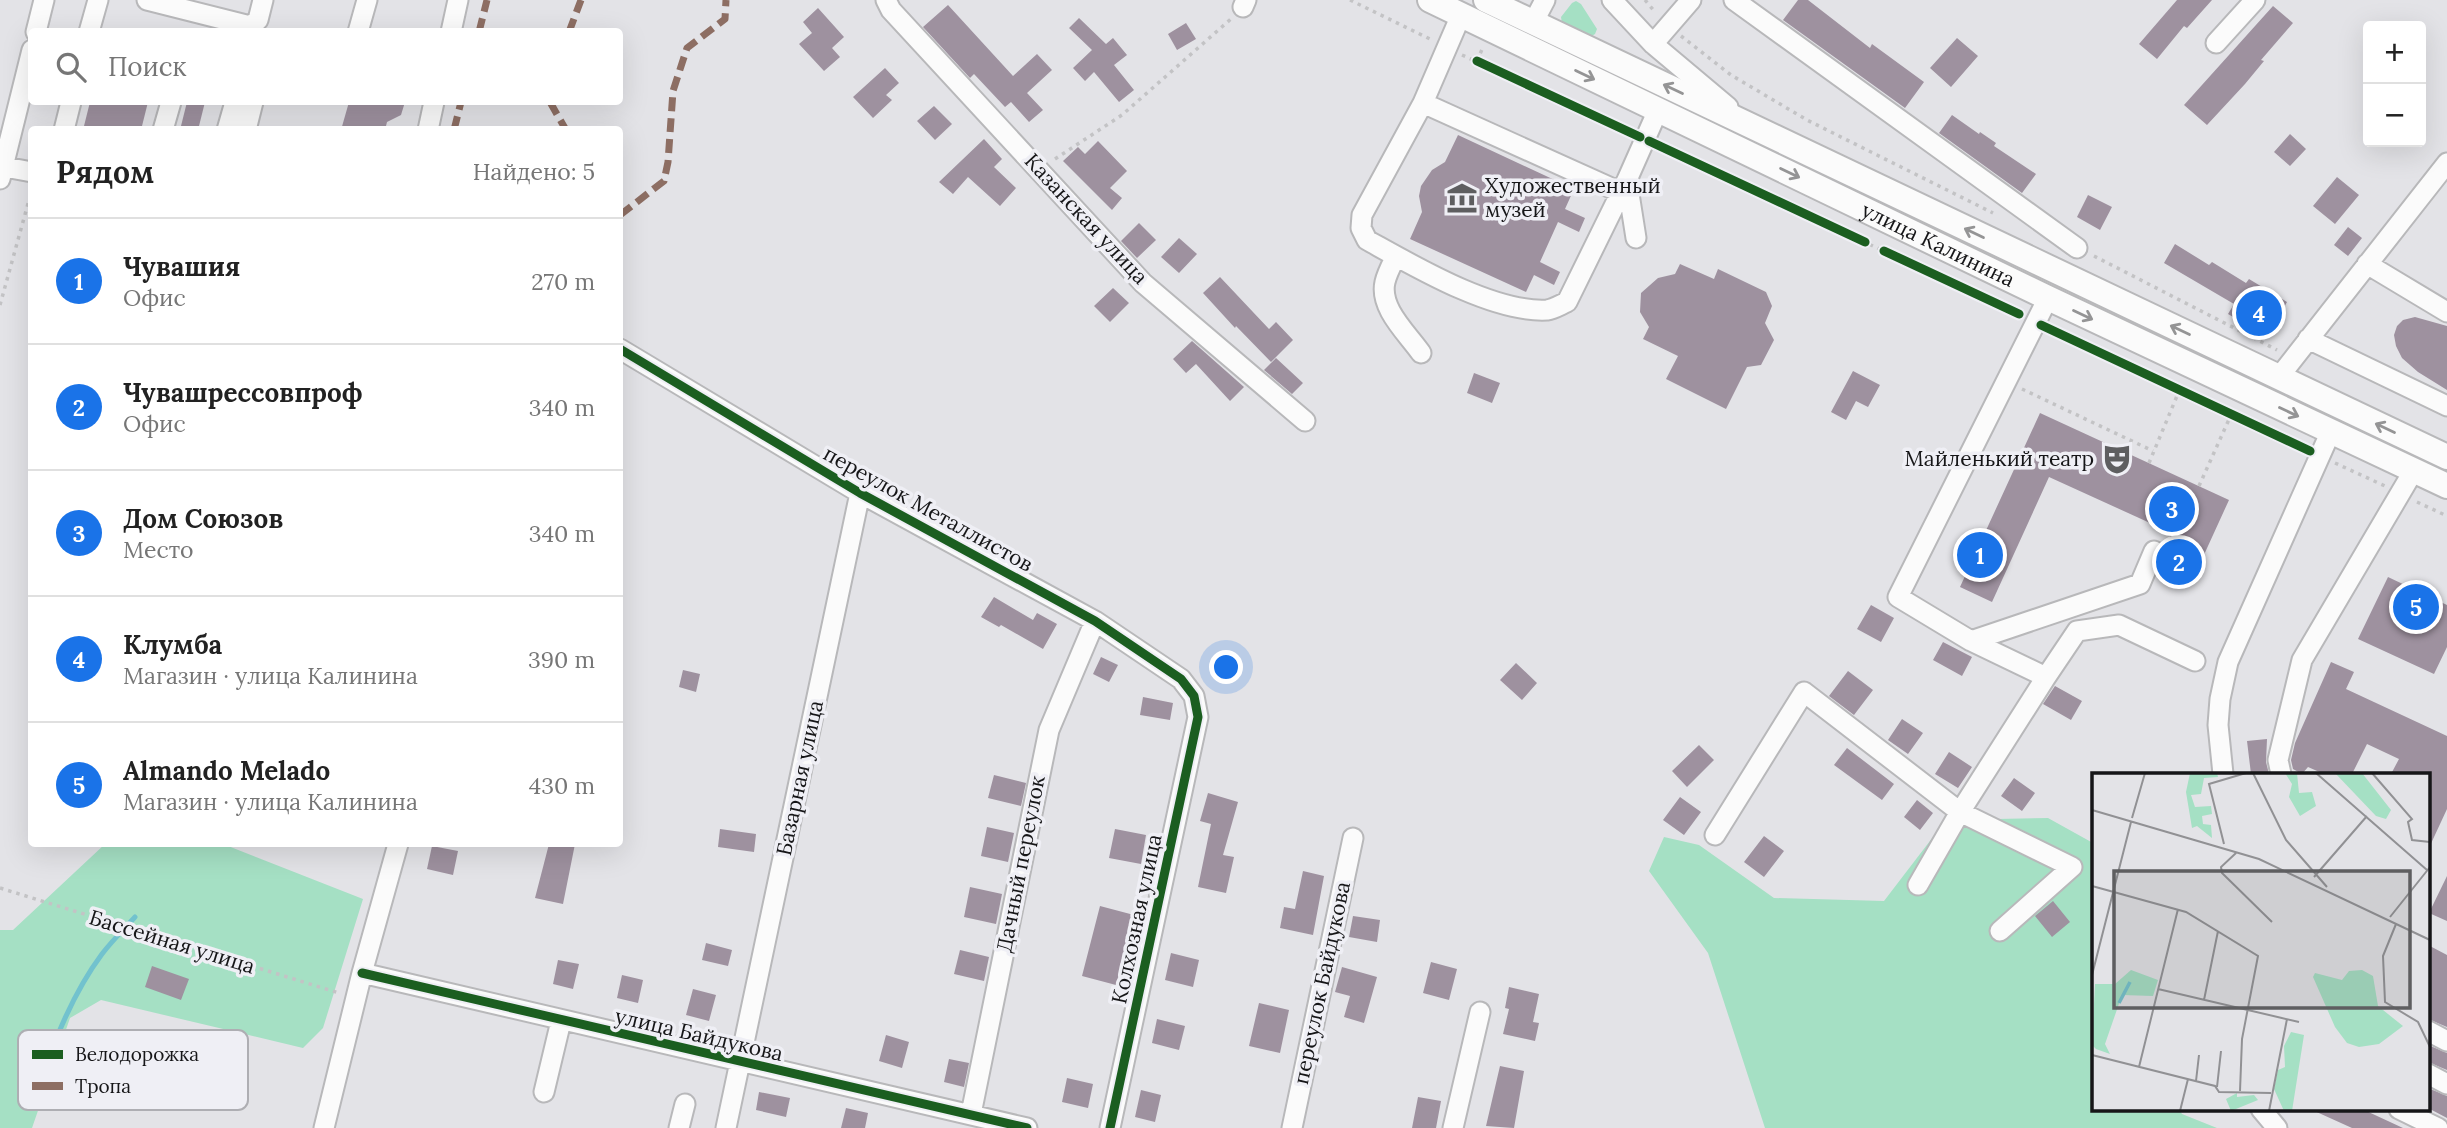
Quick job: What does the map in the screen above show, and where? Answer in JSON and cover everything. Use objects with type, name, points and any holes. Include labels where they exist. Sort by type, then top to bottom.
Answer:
[{"type":"main road","name":"улица Калинина","points":[[1430,0],[1461,15],[1528,34],[1757,129],[2447,457]]},
{"type":"main road","name":"улица Калинина","points":[[1486,0],[1528,34],[1658,110],[2447,486]]},
{"type":"street","points":[[37,28],[44,0]]},
{"type":"street","points":[[90,28],[98,0]]},
{"type":"street","points":[[147,0],[250,26],[258,20],[263,0]]},
{"type":"street","points":[[359,28],[367,0]]},
{"type":"street","points":[[452,28],[458,0]]},
{"type":"street","name":"Казанская улица","points":[[886,0],[891,10],[1143,283],[1305,421]]},
{"type":"street","points":[[1528,34],[1545,0]]},
{"type":"street","points":[[1612,0],[1653,44],[1714,97],[1757,129]]},
{"type":"street","points":[[1653,44],[1691,0]]},
{"type":"street","points":[[1734,0],[2077,248]]},
{"type":"street","points":[[2216,43],[2255,0]]},
{"type":"street","points":[[1461,15],[1423,103],[1362,215],[1361,228],[1367,240],[1476,295],[1524,309],[1550,310],[1567,302],[1658,110]]},
{"type":"street","points":[[28,65],[1,170],[28,172]]},
{"type":"street","points":[[1423,103],[1624,186]]},
{"type":"street","points":[[65,126],[70,105]]},
{"type":"street","points":[[164,126],[170,105]]},
{"type":"street","points":[[228,126],[234,105]]},
{"type":"street","points":[[247,126],[252,105]]},
{"type":"street","points":[[429,126],[433,105]]},
{"type":"street","points":[[2279,377],[2447,163]]},
{"type":"street","points":[[1624,186],[1636,238]]},
{"type":"street","points":[[1396,256],[1385,279],[1386,304],[1422,354]]},
{"type":"street","points":[[2367,264],[2447,312]]},
{"type":"street","points":[[2046,677],[1971,640],[1898,597],[2048,298]]},
{"type":"street","points":[[2308,339],[2447,405]]},
{"type":"street","name":"переулок Металлистов","points":[[623,351],[860,493],[1095,621],[1181,679],[1194,696],[1198,717]]},
{"type":"street","points":[[2223,773],[2218,725],[2220,699],[2228,662],[2331,432]]},
{"type":"street","points":[[2281,773],[2278,760],[2302,660],[2414,470]]},
{"type":"street","name":"Базарная улица","points":[[726,1128],[860,493]]},
{"type":"street","points":[[1971,640],[2140,584],[2154,551]]},
{"type":"street","name":"Дачный переулок","points":[[971,1114],[1049,730],[1095,621]]},
{"type":"street","points":[[1918,885],[1960,812],[2077,631],[2119,625],[2196,661]]},
{"type":"street","points":[[1715,835],[1804,692],[1960,812],[2072,867],[2000,931]]},
{"type":"street","name":"Колхозная улица","points":[[1110,1128],[1198,717]]},
{"type":"street","name":"переулок Байдукова","points":[[1292,1128],[1353,838]]},
{"type":"street","points":[[324,1128],[362,973],[397,847]]},
{"type":"street","name":"улица Байдукова","points":[[362,973],[1027,1128]]},
{"type":"street","points":[[1453,1128],[1480,1012]]},
{"type":"street","points":[[544,1092],[561,1021]]},
{"type":"street","points":[[2430,1032],[2447,1041]]},
{"type":"street","points":[[2430,1075],[2447,1084]]},
{"type":"street","points":[[679,1128],[685,1104]]},
{"type":"street","points":[[2262,1110],[2277,1128]]},
{"type":"street","points":[[2401,1110],[2438,1128]]},
{"type":"path","points":[[1350,0],[1438,44]]},
{"type":"path","points":[[1040,169],[1122,115],[1219,32],[1245,3]]},
{"type":"path","points":[[1477,61],[1486,42]]},
{"type":"path","points":[[1455,52],[1640,137]]},
{"type":"path","points":[[1661,147],[2020,314]]},
{"type":"path","points":[[0,305],[28,204]]},
{"type":"path","points":[[2041,325],[2310,451]]},
{"type":"path","points":[[2006,381],[2153,451]]},
{"type":"path","points":[[2149,463],[2179,391]]},
{"type":"path","points":[[2199,486],[2231,415]]},
{"type":"path","points":[[2330,460],[2390,489]]},
{"type":"path","points":[[2407,497],[2447,516]]},
{"type":"green space","points":[[1576,1],[1581,4],[1597,29],[1590,37],[1562,23],[1561,17]]},
{"type":"green space","points":[[2048,818],[2092,842],[2092,1110],[2180,1110],[2182,1114],[2217,1128],[1765,1128],[1708,953],[1649,871],[1664,837],[1699,845],[1774,898],[1884,901],[1946,820]]},
{"type":"green space","points":[[102,847],[231,847],[363,899],[323,1028],[303,1048],[248,1035],[248,1030],[227,1030],[101,1000],[70,1018],[66,1030],[18,1030],[18,1110],[38,1110],[32,1128],[0,1128],[0,930],[13,930]]},
{"type":"building","points":[[1798,0],[1808,0],[1870,48],[1872,44],[1924,82],[1905,108],[1783,20]]},
{"type":"building","points":[[2177,0],[2212,0],[2187,28],[2184,26],[2157,59],[2139,44]]},
{"type":"building","points":[[948,5],[1013,76],[1037,54],[1052,70],[1027,93],[1043,110],[1029,122],[1011,102],[1005,107],[974,74],[970,78],[923,27]]},
{"type":"building","points":[[2273,6],[2293,23],[2261,60],[2264,61],[2245,84],[2207,125],[2184,105]]},
{"type":"building","points":[[818,8],[844,37],[832,48],[840,57],[824,71],[799,44],[812,33],[803,22]]},
{"type":"building","points":[[1079,18],[1106,44],[1113,38],[1127,55],[1114,65],[1134,90],[1119,102],[1094,72],[1085,81],[1073,68],[1092,50],[1069,28]]},
{"type":"building","points":[[1186,23],[1196,39],[1177,50],[1168,34]]},
{"type":"building","points":[[1957,38],[1978,56],[1951,87],[1930,68]]},
{"type":"building","points":[[885,68],[899,83],[886,95],[892,100],[873,118],[853,97]]},
{"type":"building","points":[[89,105],[147,105],[142,126],[84,126]]},
{"type":"building","points":[[186,105],[204,105],[199,126],[181,126]]},
{"type":"building","points":[[348,105],[404,105],[401,115],[387,122],[386,126],[342,126]]},
{"type":"building","points":[[934,106],[952,124],[935,140],[917,121]]},
{"type":"building","points":[[1952,115],[1996,143],[1994,146],[2036,174],[2022,193],[1939,133]]},
{"type":"building","points":[[2290,134],[2306,149],[2290,166],[2274,152]]},
{"type":"building","points":[[1458,135],[1574,189],[1565,209],[1585,218],[1579,232],[1558,222],[1540,262],[1560,272],[1554,285],[1534,275],[1526,292],[1410,239],[1422,212],[1419,196],[1421,186],[1432,170],[1445,162]]},
{"type":"building","points":[[984,139],[1002,159],[994,167],[1016,188],[1000,206],[968,177],[953,194],[939,182]]},
{"type":"building","points":[[1098,141],[1127,171],[1110,188],[1122,198],[1112,210],[1063,161],[1078,147],[1085,154]]},
{"type":"building","points":[[2337,177],[2359,195],[2335,224],[2313,206]]},
{"type":"building","points":[[2088,195],[2112,207],[2100,230],[2077,217]]},
{"type":"building","points":[[1139,223],[1156,240],[1137,258],[1121,241]]},
{"type":"building","points":[[2348,227],[2362,238],[2348,256],[2334,245]]},
{"type":"building","points":[[1179,238],[1197,254],[1179,273],[1161,257]]},
{"type":"building","points":[[2175,244],[2209,265],[2212,262],[2246,283],[2249,279],[2287,302],[2267,337],[2228,314],[2234,304],[2164,263]]},
{"type":"building","points":[[1680,264],[1714,279],[1718,269],[1766,292],[1772,306],[1765,323],[1774,340],[1761,365],[1747,367],[1726,409],[1666,379],[1678,356],[1643,339],[1649,327],[1640,312],[1641,293],[1658,278],[1675,274]]},
{"type":"building","points":[[1220,277],[1269,329],[1276,322],[1293,340],[1271,362],[1203,293]]},
{"type":"building","points":[[1113,288],[1129,303],[1110,322],[1094,306]]},
{"type":"building","points":[[2415,317],[2447,326],[2447,390],[2418,372],[2402,358],[2396,346],[2394,335],[2397,326],[2403,320]]},
{"type":"building","points":[[1192,341],[1244,387],[1230,401],[1196,364],[1186,373],[1173,359]]},
{"type":"building","points":[[1276,358],[1303,383],[1292,394],[1264,370]]},
{"type":"building","points":[[1853,371],[1880,385],[1868,407],[1856,401],[1846,420],[1831,412]]},
{"type":"building","points":[[1474,373],[1500,383],[1492,403],[1467,393]]},
{"type":"building","points":[[2040,413],[2229,500],[2192,581],[2161,566],[2165,547],[2172,533],[2049,477],[1992,602],[1960,587]]},
{"type":"building","points":[[2388,577],[2447,605],[2447,647],[2434,674],[2358,639]]},
{"type":"building","points":[[994,597],[1033,620],[1037,613],[1057,624],[1043,649],[981,617]]},
{"type":"building","points":[[1871,605],[1894,618],[1881,642],[1857,629]]},
{"type":"building","points":[[1943,642],[1972,657],[1962,676],[1933,660]]},
{"type":"building","points":[[1101,657],[1118,665],[1109,682],[1093,674]]},
{"type":"building","points":[[2331,662],[2354,672],[2346,689],[2447,736],[2447,809],[2430,846],[2430,773],[2392,773],[2399,759],[2367,744],[2352,773],[2322,773],[2308,767],[2300,773],[2293,769],[2291,760],[2295,743]]},
{"type":"building","points":[[1516,663],[1537,683],[1522,700],[1500,680]]},
{"type":"building","points":[[683,670],[700,674],[696,692],[679,687]]},
{"type":"building","points":[[1848,671],[1873,690],[1854,715],[1829,696]]},
{"type":"building","points":[[2055,686],[2082,701],[2071,720],[2043,704]]},
{"type":"building","points":[[1143,697],[1173,703],[1170,720],[1140,715]]},
{"type":"building","points":[[1902,719],[1923,733],[1908,754],[1888,740]]},
{"type":"building","points":[[2267,739],[2266,762],[2269,773],[2251,773],[2247,741]]},
{"type":"building","points":[[1699,745],[1714,760],[1687,787],[1672,771]]},
{"type":"building","points":[[1847,748],[1894,784],[1882,800],[1834,765]]},
{"type":"building","points":[[1949,752],[1972,767],[1958,788],[1935,774]]},
{"type":"building","points":[[994,775],[1026,783],[1021,806],[988,798]]},
{"type":"building","points":[[2014,778],[2035,793],[2022,811],[2001,796]]},
{"type":"building","points":[[1208,793],[1238,802],[1223,855],[1234,857],[1226,893],[1198,887],[1211,824],[1200,821]]},
{"type":"building","points":[[1680,797],[1701,812],[1684,835],[1663,820]]},
{"type":"building","points":[[1917,800],[1933,813],[1920,830],[1904,817]]},
{"type":"building","points":[[987,827],[1014,833],[1008,862],[981,856]]},
{"type":"building","points":[[720,829],[756,834],[754,852],[718,847]]},
{"type":"building","points":[[1115,829],[1146,835],[1141,864],[1109,858]]},
{"type":"building","points":[[1764,836],[1784,851],[1764,877],[1744,862]]},
{"type":"building","points":[[432,847],[458,851],[453,875],[427,869]]},
{"type":"building","points":[[548,847],[574,847],[563,904],[535,898]]},
{"type":"building","points":[[1303,871],[1324,876],[1313,935],[1280,928],[1284,907],[1295,909]]},
{"type":"building","points":[[2447,876],[2447,921],[2430,913]]},
{"type":"building","points":[[970,887],[1002,894],[996,924],[964,917]]},
{"type":"building","points":[[2053,901],[2070,922],[2052,937],[2035,916]]},
{"type":"building","points":[[1100,906],[1134,915],[1116,985],[1082,976]]},
{"type":"building","points":[[1353,916],[1380,920],[1377,942],[1349,937]]},
{"type":"building","points":[[706,943],[732,950],[728,966],[702,960]]},
{"type":"building","points":[[2430,946],[2447,955],[2447,1027],[2430,1020]]},
{"type":"building","points":[[960,950],[989,957],[984,981],[954,974]]},
{"type":"building","points":[[1171,953],[1199,960],[1193,987],[1165,980]]},
{"type":"building","points":[[558,960],[579,964],[573,989],[553,984]]},
{"type":"building","points":[[1431,962],[1457,969],[1449,1000],[1423,993]]},
{"type":"building","points":[[152,966],[189,979],[181,1000],[145,987]]},
{"type":"building","points":[[1342,967],[1377,977],[1364,1023],[1344,1017],[1350,996],[1335,992]]},
{"type":"building","points":[[622,975],[643,980],[638,1003],[617,998]]},
{"type":"building","points":[[1509,987],[1539,994],[1533,1022],[1539,1023],[1535,1041],[1503,1034],[1509,1009],[1505,1008]]},
{"type":"building","points":[[693,989],[716,995],[709,1021],[686,1015]]},
{"type":"building","points":[[1259,1003],[1289,1010],[1280,1053],[1249,1046]]},
{"type":"building","points":[[1157,1019],[1185,1026],[1179,1050],[1152,1043]]},
{"type":"building","points":[[886,1035],[909,1042],[902,1068],[879,1061]]},
{"type":"building","points":[[2430,1046],[2447,1053],[2447,1070],[2430,1063]]},
{"type":"building","points":[[949,1059],[969,1063],[964,1087],[944,1082]]},
{"type":"building","points":[[1500,1066],[1524,1071],[1514,1128],[1486,1126]]},
{"type":"building","points":[[1067,1078],[1093,1084],[1088,1108],[1062,1102]]},
{"type":"building","points":[[2430,1089],[2447,1096],[2447,1118],[2430,1109]]},
{"type":"building","points":[[1141,1090],[1161,1095],[1155,1122],[1135,1117]]},
{"type":"building","points":[[759,1092],[790,1098],[786,1117],[756,1110]]},
{"type":"building","points":[[1418,1097],[1441,1101],[1436,1128],[1412,1128]]},
{"type":"building","points":[[846,1108],[868,1113],[865,1128],[841,1128]]},
{"type":"building","points":[[2312,1110],[2364,1110],[2403,1128],[2352,1128]]},
{"type":"waterway","points":[[60,1030],[82,984],[102,954],[135,917]]},
{"type":"marked path","points":[[480,28],[487,0]]},
{"type":"marked path","points":[[570,28],[581,0]]},
{"type":"marked path","points":[[623,213],[664,181],[673,91],[687,48],[725,19],[726,0]]},
{"type":"marked path","points":[[455,126],[460,105]]},
{"type":"marked path","points":[[552,105],[564,126]]},
{"type":"cycle path","points":[[1477,61],[1640,137]]},
{"type":"cycle path","points":[[1649,141],[1865,242]]},
{"type":"cycle path","points":[[1884,251],[2019,314]]},
{"type":"cycle path","points":[[2041,325],[2310,451]]},
{"type":"cycle path","points":[[623,351],[860,493],[1095,621],[1181,679],[1194,696],[1198,717],[1110,1128]]},
{"type":"cycle path","points":[[362,973],[1027,1128]]},
{"type":"place","name":"Художественный музей","points":[[1462,198]]},
{"type":"place","name":"Клумба","points":[[2259,313]]},
{"type":"place","name":"Майленький театр","points":[[2117,459]]},
{"type":"place","name":"Дом Союзов","points":[[2172,509]]},
{"type":"place","name":"Чувашия","points":[[1980,555]]},
{"type":"place","name":"Чувашрессовпроф","points":[[2179,562]]},
{"type":"place","name":"Almando Melado","points":[[2416,607]]}]
